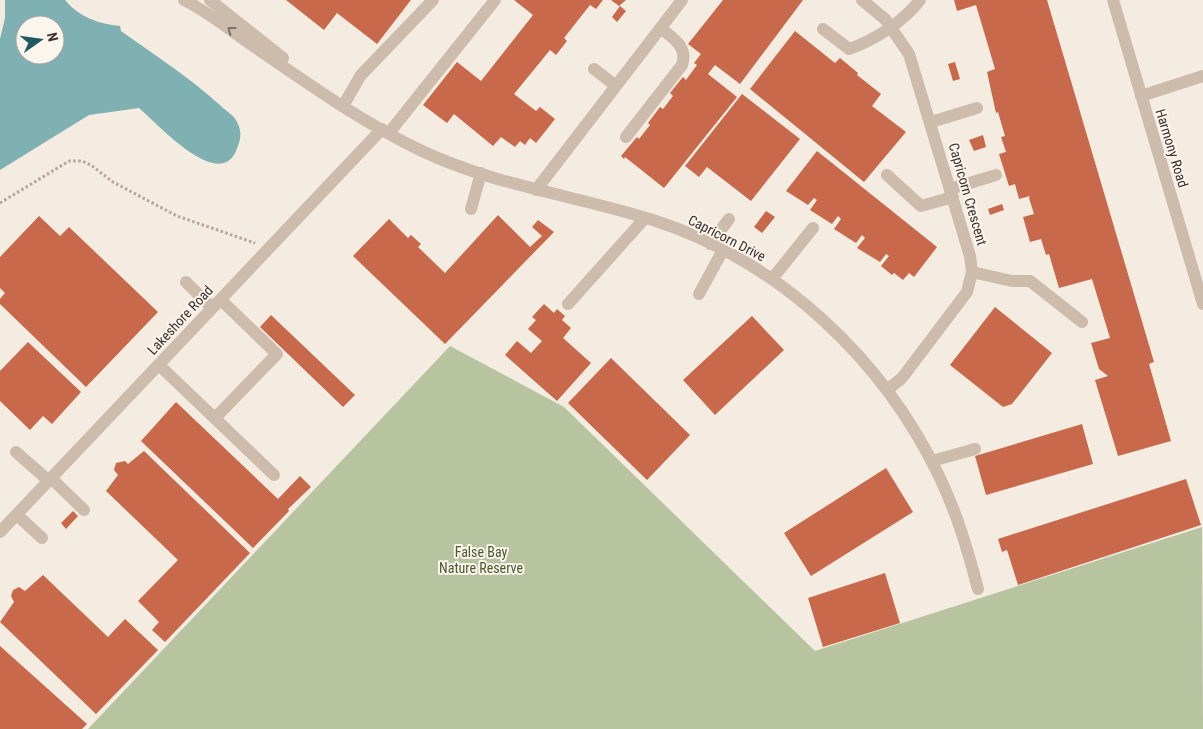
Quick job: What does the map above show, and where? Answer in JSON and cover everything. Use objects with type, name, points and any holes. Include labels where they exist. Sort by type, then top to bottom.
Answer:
[{"type":"street","name":"Capricorn Drive","points":[[184,0],[343,106],[386,131],[443,160],[536,190],[645,218],[710,244],[772,280],[818,314],[853,350],[887,390],[912,425],[932,461],[957,518],[978,590]]},
{"type":"street","name":"Capricorn Drive","points":[[210,0],[274,50],[314,87]]},
{"type":"street","points":[[343,106],[361,75],[433,0]]},
{"type":"street","name":"Lakeshore Road","points":[[0,532],[216,304],[386,131],[494,0]]},
{"type":"street","points":[[536,190],[682,0]]},
{"type":"street","name":"Capricorn Crescent","points":[[862,0],[892,26],[909,54],[970,256],[972,272],[968,292],[902,378],[887,390]]},
{"type":"street","points":[[823,29],[849,49],[866,43],[892,26],[912,10],[920,0]]},
{"type":"street","name":"Harmony Road","points":[[1113,0],[1203,304]]},
{"type":"street","points":[[626,137],[684,60],[682,47],[661,28]]},
{"type":"street","points":[[594,69],[616,86]]},
{"type":"street","points":[[1141,96],[1203,76]]},
{"type":"street","points":[[931,122],[978,108]]},
{"type":"street","points":[[471,209],[482,173]]},
{"type":"street","points":[[887,175],[921,206],[996,175]]},
{"type":"street","points":[[568,304],[645,218]]},
{"type":"street","points":[[710,244],[729,219]]},
{"type":"street","points":[[772,280],[813,228]]},
{"type":"street","points":[[699,294],[723,250]]},
{"type":"street","points":[[972,272],[1012,281],[1030,281],[1082,322]]},
{"type":"street","points":[[186,282],[277,354],[215,418]]},
{"type":"street","points":[[159,364],[274,475]]},
{"type":"street","points":[[932,461],[975,448]]},
{"type":"street","points":[[16,452],[50,479],[84,510]]},
{"type":"street","points":[[17,515],[42,538]]},
{"type":"path","points":[[0,202],[69,161],[82,161],[132,194],[177,216],[270,248]]},
{"type":"green space","name":"False Bay Nature Reserve","points":[[450,346],[564,407],[815,651],[1202,527],[1203,729],[88,729]]},
{"type":"water","points":[[5,0],[65,0],[90,19],[120,26],[121,31],[185,76],[236,120],[239,126],[240,140],[236,151],[227,161],[216,164],[202,159],[172,139],[139,108],[89,115],[0,170],[0,39],[5,18]]},
{"type":"building","points":[[286,0],[411,0],[377,44],[337,13],[324,30]]},
{"type":"building","points":[[514,0],[603,0],[596,9],[590,5],[564,38],[567,41],[556,55],[550,50],[514,94],[536,111],[540,107],[555,119],[536,143],[530,138],[525,145],[520,141],[515,147],[501,137],[493,146],[454,114],[447,123],[423,105],[457,62],[481,81],[533,15]]},
{"type":"building","points":[[611,0],[626,0],[619,6]]},
{"type":"building","points":[[723,0],[803,0],[740,84],[715,65],[708,74],[737,97],[664,188],[625,157],[624,159],[621,156],[637,137],[639,139],[650,125],[648,123],[660,107],[663,109],[673,96],[670,93],[683,77],[686,80],[697,65],[694,63],[701,54],[688,44]]},
{"type":"building","points":[[954,0],[1047,0],[1154,362],[1149,364],[1171,441],[1118,456],[1095,380],[1108,376],[1099,369],[1091,343],[1110,338],[1092,279],[1059,288],[1049,254],[1046,255],[1041,239],[1030,242],[1023,217],[1034,214],[1030,196],[1019,199],[1015,184],[1009,186],[999,154],[1006,152],[1001,137],[1005,136],[998,112],[996,113],[987,72],[995,69],[976,5],[957,11]]},
{"type":"building","points":[[620,6],[626,11],[617,22],[612,17]]},
{"type":"building","points":[[795,31],[835,63],[840,58],[858,73],[857,75],[881,94],[872,106],[906,132],[864,182],[750,89]]},
{"type":"building","points":[[955,62],[960,79],[953,81],[948,64]]},
{"type":"building","points":[[742,94],[800,139],[751,201],[707,167],[699,177],[685,166]]},
{"type":"building","points":[[983,135],[986,147],[974,151],[969,140]]},
{"type":"building","points":[[817,151],[937,247],[914,277],[909,273],[903,280],[894,273],[892,275],[881,266],[889,256],[886,254],[880,262],[857,248],[865,238],[862,235],[856,243],[834,229],[841,219],[838,216],[832,224],[810,210],[817,200],[814,198],[808,205],[786,191]]},
{"type":"building","points":[[1002,204],[1004,210],[990,215],[988,209]]},
{"type":"building","points":[[766,211],[775,217],[762,233],[754,227]]},
{"type":"building","points":[[498,215],[530,247],[542,236],[532,227],[538,220],[554,232],[445,344],[353,256],[389,219],[408,238],[411,235],[421,244],[418,247],[445,273]]},
{"type":"building","points":[[39,216],[60,236],[69,227],[158,312],[86,387],[0,304],[0,299],[5,293],[0,288],[0,257]]},
{"type":"building","points":[[544,304],[554,313],[557,309],[565,316],[562,320],[571,328],[563,338],[591,363],[557,401],[505,355],[517,341],[531,353],[542,341],[528,329],[536,320],[532,317]]},
{"type":"building","points":[[995,307],[1052,353],[1012,404],[1003,407],[950,365]]},
{"type":"building","points":[[271,315],[355,395],[343,407],[260,327]]},
{"type":"building","points":[[752,316],[784,350],[715,415],[683,380]]},
{"type":"building","points":[[28,342],[81,392],[52,424],[43,416],[30,430],[0,401],[0,371]]},
{"type":"building","points":[[611,358],[690,435],[647,480],[568,403]]},
{"type":"building","points":[[176,402],[278,499],[300,476],[311,487],[288,509],[289,511],[253,548],[141,441]]},
{"type":"building","points":[[1082,424],[1093,464],[986,495],[975,456]]},
{"type":"building","points":[[144,451],[250,553],[165,642],[152,630],[159,622],[138,601],[178,560],[106,491],[118,475],[114,470],[116,463],[125,461],[128,464]]},
{"type":"building","points":[[886,468],[913,512],[811,576],[784,533]]},
{"type":"building","points":[[1186,479],[1201,525],[1018,585],[1007,550],[1002,552],[998,539]]},
{"type":"building","points":[[73,511],[78,516],[66,529],[61,523]]},
{"type":"building","points":[[885,573],[900,623],[823,647],[808,598]]},
{"type":"building","points":[[43,575],[108,637],[125,619],[158,650],[96,714],[0,622],[14,602],[11,596],[13,590],[19,587],[25,591]]},
{"type":"building","points":[[0,646],[87,724],[82,729],[0,729]]}]
